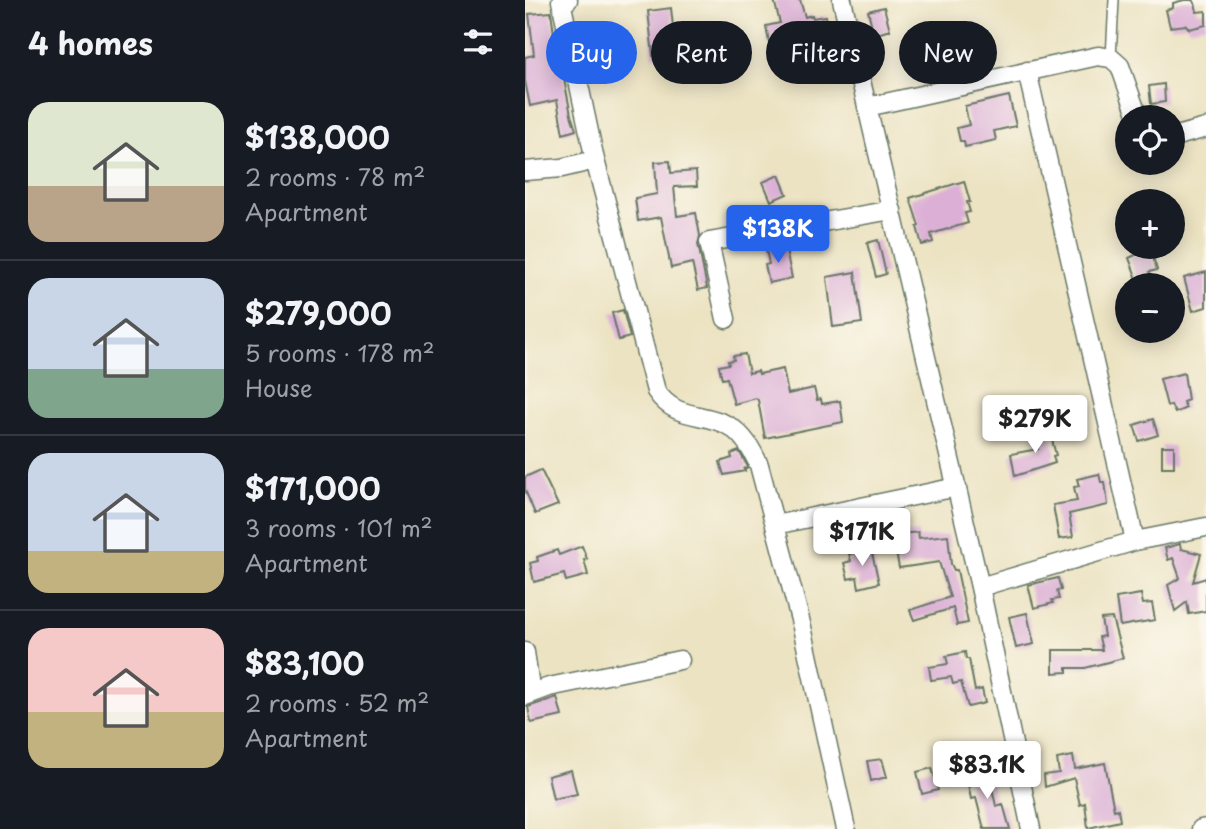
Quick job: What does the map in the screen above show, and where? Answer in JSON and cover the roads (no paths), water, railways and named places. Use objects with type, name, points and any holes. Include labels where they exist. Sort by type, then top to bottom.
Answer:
[{"type":"street","points":[[563,0],[595,160],[656,391],[664,403],[677,411],[728,425],[747,441],[759,465],[802,626],[846,829]]},
{"type":"street","points":[[842,0],[980,587],[1031,829]]},
{"type":"street","points":[[867,107],[1098,56],[1111,58],[1120,66],[1134,105]]},
{"type":"street","points":[[1027,71],[1135,541]]},
{"type":"street","points":[[1185,134],[1206,128]]},
{"type":"street","points":[[525,171],[562,168],[595,160]]},
{"type":"street","points":[[726,319],[709,242],[892,210]]},
{"type":"street","points":[[775,525],[957,487]]},
{"type":"street","points":[[980,587],[1135,541],[1206,527]]},
{"type":"street","points":[[525,652],[529,680],[525,689]]},
{"type":"street","points":[[525,696],[549,687],[680,660]]},
{"type":"lane","points":[[1111,58],[1114,0]]}]
